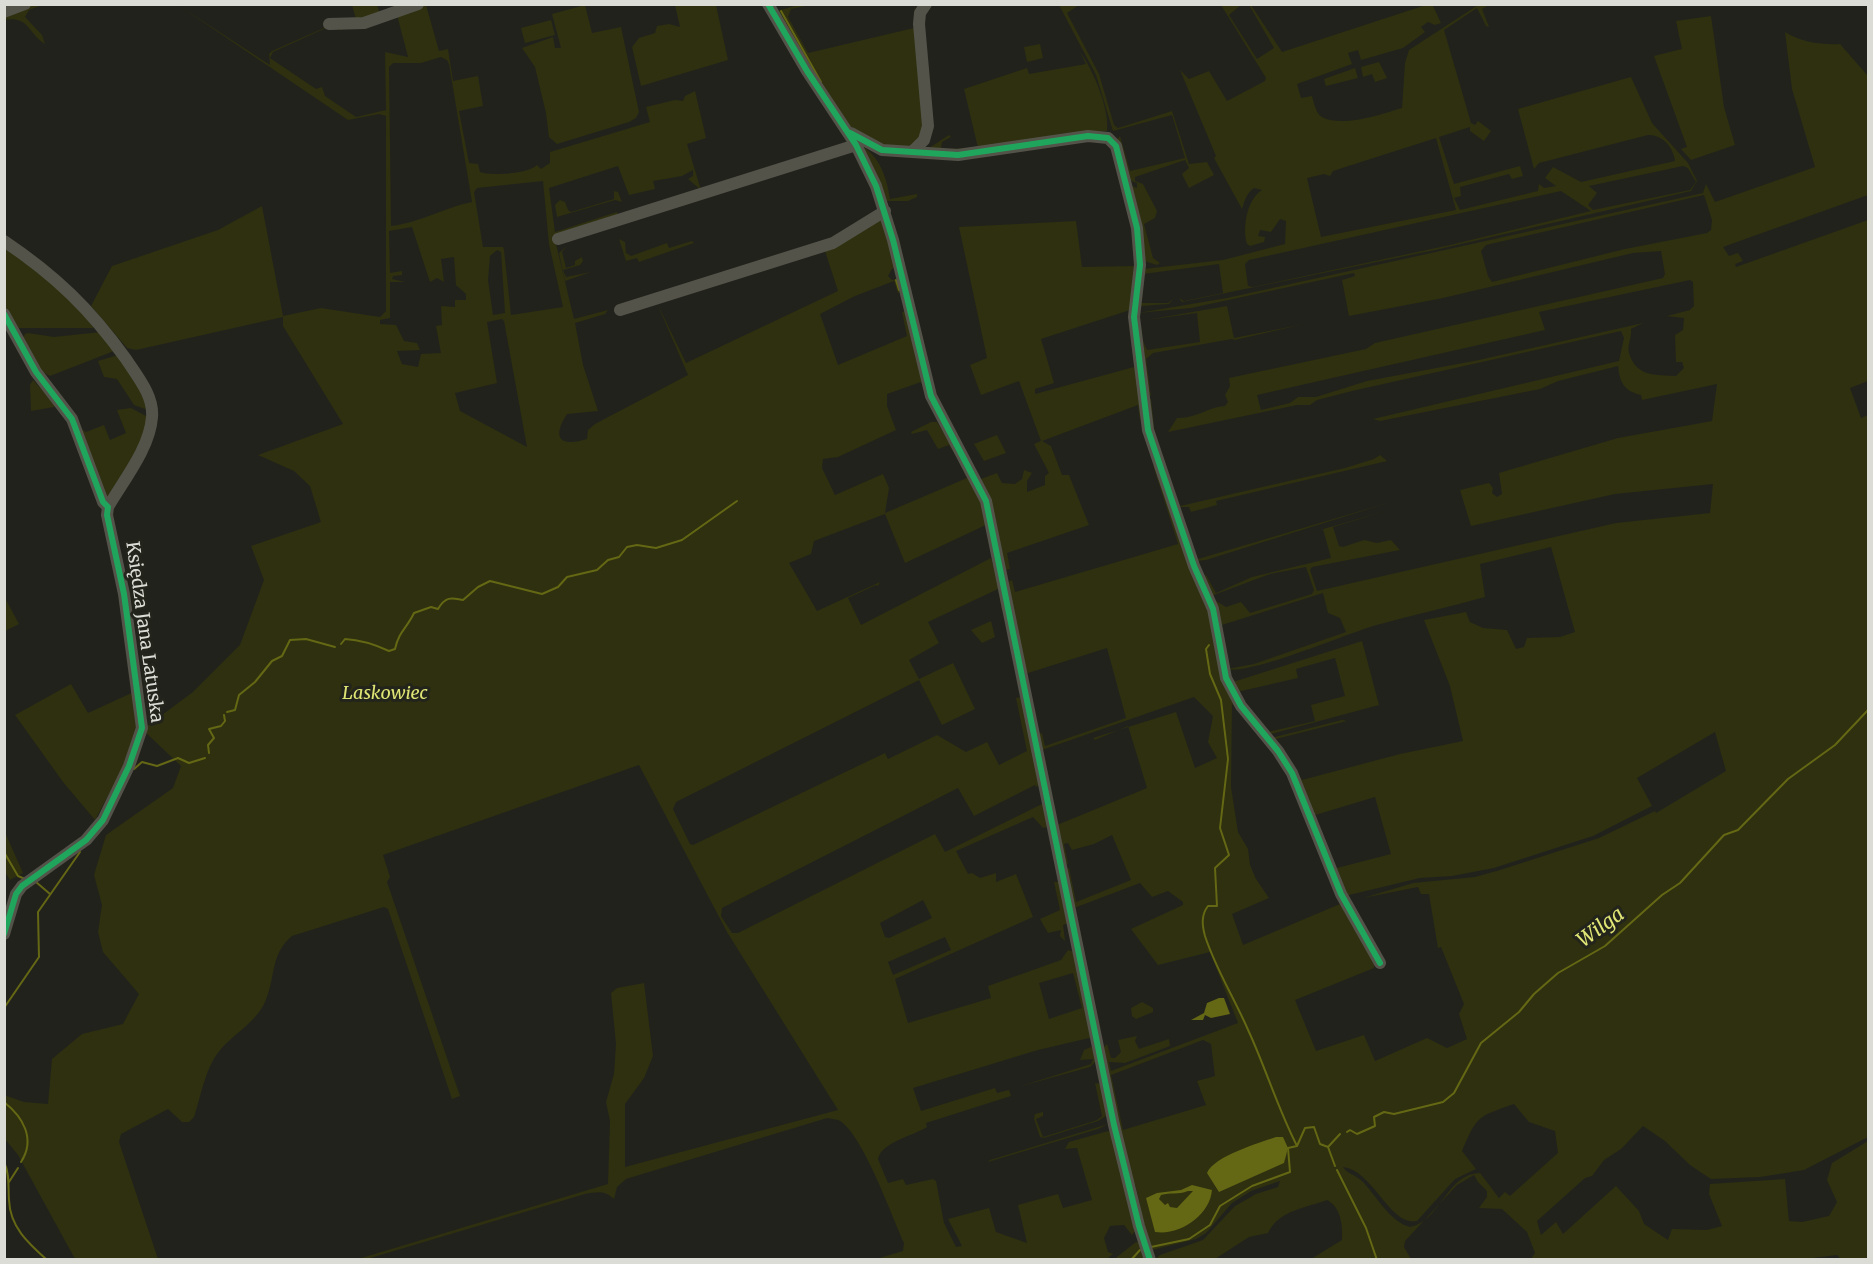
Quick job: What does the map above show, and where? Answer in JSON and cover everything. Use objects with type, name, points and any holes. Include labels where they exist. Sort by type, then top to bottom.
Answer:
[{"type":"street","points":[[4,12],[25,4]]},
{"type":"street","points":[[329,24],[364,23],[418,4]]},
{"type":"street","points":[[768,4],[856,145],[885,211],[931,396],[979,484],[993,525],[1032,728],[1114,1125],[1139,1226],[1150,1260]]},
{"type":"street","points":[[914,150],[924,141],[928,126],[919,24],[920,13],[926,4]]},
{"type":"street","points":[[845,130],[882,150],[914,150],[938,155],[958,155],[1095,135],[1108,138],[1116,146],[1137,228],[1140,265],[1133,313],[1148,430],[1194,566],[1210,599],[1227,681],[1241,706],[1278,751],[1292,773],[1341,894],[1380,963]]},
{"type":"street","points":[[558,238],[856,145]]},
{"type":"street","points":[[620,310],[834,243],[885,211]]},
{"type":"street","points":[[4,241],[43,267],[86,306],[115,343],[149,398],[153,416],[148,436],[108,507]]},
{"type":"street","name":"Księdza Jana Latuska","points":[[4,314],[36,372],[68,412],[103,502],[108,507],[107,515],[124,594],[142,728],[129,766],[103,820],[86,840],[24,884],[16,894],[4,934]]},
{"type":"green space","points":[[32,5],[42,5],[29,10],[25,17],[42,35],[45,44],[23,22],[13,19],[5,20],[5,14]]},
{"type":"green space","name":"Laskowiec","points":[[178,5],[270,65],[269,54],[272,51],[326,28],[273,52],[270,58],[316,89],[322,87],[325,96],[356,117],[386,110],[385,52],[408,57],[397,15],[412,13],[412,10],[426,5],[439,51],[448,49],[453,81],[478,76],[483,106],[459,111],[469,163],[478,164],[480,172],[485,173],[518,172],[537,165],[541,169],[550,163],[550,152],[650,122],[646,107],[675,100],[683,101],[685,96],[695,91],[706,138],[687,144],[701,190],[688,179],[693,176],[693,170],[682,176],[653,181],[655,189],[629,195],[618,166],[549,188],[555,232],[617,212],[618,216],[556,244],[574,319],[608,310],[605,314],[575,323],[583,365],[598,411],[567,414],[559,435],[565,441],[587,439],[588,430],[595,424],[688,375],[656,301],[686,363],[838,291],[825,251],[868,228],[870,230],[868,226],[883,218],[897,267],[892,269],[888,276],[892,280],[898,279],[902,292],[898,293],[894,281],[855,296],[820,314],[838,365],[907,336],[902,312],[907,311],[933,411],[921,382],[887,394],[887,406],[896,430],[838,457],[823,459],[822,468],[835,495],[883,474],[889,488],[885,513],[967,478],[958,460],[961,460],[978,494],[988,524],[905,563],[885,514],[814,541],[811,554],[789,563],[817,611],[880,582],[878,586],[848,598],[861,625],[991,558],[1005,610],[1002,611],[998,589],[928,622],[939,643],[909,660],[919,679],[953,663],[975,709],[942,725],[919,680],[676,802],[673,809],[690,844],[693,845],[885,753],[888,759],[937,735],[966,752],[987,742],[999,765],[1027,751],[1016,698],[1022,697],[1039,785],[974,816],[958,788],[722,908],[721,916],[732,933],[738,933],[935,834],[945,852],[1044,803],[1048,827],[1043,828],[1033,817],[956,851],[968,874],[972,873],[980,878],[996,873],[996,882],[1016,874],[1033,917],[895,979],[908,1023],[991,998],[988,986],[1061,960],[1068,950],[1075,952],[1092,1039],[1038,1050],[913,1088],[921,1111],[995,1088],[997,1093],[1009,1090],[1011,1096],[926,1123],[927,1127],[885,1148],[878,1159],[888,1183],[903,1179],[906,1185],[933,1179],[936,1181],[944,1223],[956,1247],[962,1246],[948,1219],[989,1208],[996,1232],[1027,1243],[1018,1205],[1058,1194],[1063,1208],[1092,1200],[1077,1148],[1065,1149],[1069,1142],[1111,1132],[1135,1231],[1132,1235],[1124,1225],[1110,1226],[1104,1238],[1108,1252],[1113,1254],[1107,1259],[876,1259],[903,1251],[904,1243],[876,1177],[858,1142],[840,1121],[827,1118],[626,1179],[617,1187],[614,1199],[601,1192],[585,1194],[367,1259],[358,1259],[608,1184],[610,1121],[606,1102],[614,1074],[616,1044],[611,993],[617,988],[644,983],[653,1056],[644,1078],[625,1104],[625,1167],[838,1110],[727,932],[639,765],[383,855],[390,877],[387,882],[460,1096],[452,1099],[388,909],[384,907],[292,936],[280,950],[261,1009],[221,1049],[211,1063],[194,1117],[189,1122],[182,1122],[168,1109],[121,1134],[119,1142],[158,1259],[75,1259],[18,1155],[5,1139],[4,1095],[24,1102],[48,1104],[52,1059],[82,1034],[123,1024],[139,994],[103,952],[98,932],[102,905],[94,875],[106,835],[173,788],[181,766],[143,730],[95,820],[63,782],[15,715],[71,684],[88,713],[136,691],[143,729],[193,692],[240,645],[264,580],[251,546],[321,522],[310,486],[294,471],[258,455],[343,424],[283,326],[283,317],[136,350],[127,348],[91,306],[112,266],[218,230],[262,206],[283,316],[321,308],[380,317],[386,311],[386,116],[379,114],[348,120]],"holes":[[[441,57],[447,60],[472,202],[391,226],[389,67],[393,63],[421,63]],[[543,181],[549,244],[563,307],[511,315],[504,250],[503,247],[483,247],[474,192],[477,188]],[[412,227],[430,282],[437,278],[444,282],[441,259],[454,257],[456,285],[466,294],[466,300],[455,300],[455,307],[441,306],[442,325],[436,326],[441,353],[421,354],[418,367],[402,364],[397,351],[420,350],[417,343],[404,341],[396,325],[380,324],[380,320],[390,318],[390,282],[405,282],[392,279],[393,276],[402,275],[402,271],[390,273],[389,231]],[[497,250],[501,252],[505,313],[493,315],[488,280],[490,256]],[[502,319],[527,447],[460,411],[455,393],[497,383],[487,322]],[[923,900],[932,918],[889,938],[885,937],[880,923]],[[945,937],[951,950],[893,975],[888,962]],[[1073,973],[1082,1008],[1049,1019],[1039,983]]]},
{"type":"green space","points":[[352,5],[377,5],[380,14],[356,19]]},
{"type":"green space","points":[[585,5],[592,33],[621,27],[639,112],[636,118],[629,122],[557,144],[549,137],[535,67],[522,48],[553,37],[555,48],[561,48],[552,14]]},
{"type":"green space","points":[[675,5],[716,5],[728,60],[641,86],[632,47],[639,38],[655,33],[657,26],[669,24],[680,27]]},
{"type":"green space","points":[[799,5],[810,5],[791,9],[788,17],[808,53],[914,28],[914,5],[925,133],[912,148],[888,148],[846,124],[777,11]]},
{"type":"green space","points":[[1059,5],[1079,5],[1067,13],[1099,74],[1114,125],[1118,128],[1172,111],[1189,164],[1207,162],[1214,175],[1189,188],[1182,174],[1189,168],[1185,160],[1135,177],[1135,181],[1143,184],[1157,211],[1155,218],[1144,224],[1153,258],[1160,263],[1157,265],[1144,261],[1132,186],[1137,188],[1137,183],[1129,180],[1116,141],[1120,136],[1130,171],[1185,158],[1172,115],[1113,131],[1096,75]]},
{"type":"green space","points":[[1221,5],[1241,5],[1229,15],[1257,59],[1274,48],[1249,5],[1282,52],[1426,5],[1433,6],[1441,23],[1435,25],[1428,22],[1421,27],[1425,32],[1403,48],[1361,60],[1358,50],[1348,53],[1352,64],[1297,84],[1301,98],[1312,96],[1320,116],[1330,120],[1351,121],[1402,108],[1405,63],[1409,50],[1478,5],[1489,5],[1482,9],[1489,27],[1486,26],[1477,8],[1444,30],[1471,123],[1475,125],[1478,121],[1491,131],[1484,141],[1470,131],[1470,127],[1439,137],[1454,184],[1520,166],[1523,176],[1512,179],[1509,174],[1460,187],[1461,196],[1454,198],[1460,210],[1538,191],[1539,184],[1544,188],[1556,186],[1545,178],[1553,167],[1581,182],[1675,161],[1672,151],[1663,140],[1648,135],[1539,163],[1534,169],[1518,109],[1631,77],[1652,123],[1688,163],[1697,181],[1691,191],[1435,250],[1182,302],[1179,298],[1184,301],[1223,293],[1219,264],[1143,274],[1144,269],[1223,260],[1285,244],[1286,221],[1280,219],[1271,232],[1260,230],[1258,236],[1265,237],[1264,242],[1250,246],[1247,244],[1245,230],[1247,214],[1253,200],[1262,190],[1254,188],[1251,190],[1242,209],[1214,158],[1216,156],[1180,70],[1189,79],[1209,71],[1227,101],[1265,81],[1266,78]],"holes":[[[1436,138],[1456,210],[1321,237],[1307,178],[1324,174],[1330,176],[1333,171]],[[1683,166],[1688,168],[1696,182],[1690,190],[1593,210],[1588,205],[1597,193],[1589,186]],[[1561,191],[1591,211],[1450,245],[1253,287],[1248,286],[1245,264],[1249,260]]]},
{"type":"green space","points":[[1711,16],[1724,107],[1735,145],[1691,160],[1681,149],[1687,147],[1654,56],[1682,49],[1676,21]]},
{"type":"green space","points":[[551,20],[555,35],[525,43],[521,28]]},
{"type":"green space","points":[[1785,32],[1811,42],[1840,44],[1868,76],[1868,195],[1723,247],[1729,256],[1738,253],[1743,261],[1735,264],[1736,267],[1868,220],[1868,381],[1850,388],[1861,418],[1868,415],[1868,1137],[1804,1170],[1760,1177],[1711,1179],[1690,1165],[1665,1141],[1643,1126],[1621,1149],[1604,1160],[1592,1176],[1585,1178],[1537,1221],[1541,1235],[1556,1222],[1563,1234],[1616,1186],[1639,1211],[1644,1224],[1668,1240],[1672,1229],[1707,1230],[1722,1226],[1709,1194],[1710,1184],[1785,1179],[1789,1221],[1802,1222],[1829,1216],[1837,1202],[1827,1180],[1832,1163],[1868,1141],[1868,1259],[1841,1259],[1837,1255],[1797,1260],[1531,1259],[1535,1253],[1527,1232],[1502,1209],[1479,1208],[1487,1197],[1487,1191],[1474,1175],[1457,1185],[1440,1203],[1459,1181],[1469,1175],[1480,1173],[1499,1198],[1505,1192],[1510,1196],[1558,1153],[1555,1131],[1529,1122],[1514,1104],[1485,1115],[1475,1124],[1462,1151],[1476,1169],[1455,1179],[1417,1221],[1407,1221],[1398,1216],[1363,1178],[1354,1170],[1343,1167],[1362,1181],[1396,1220],[1410,1227],[1425,1220],[1405,1241],[1404,1247],[1411,1259],[1311,1259],[1342,1240],[1338,1212],[1327,1200],[1286,1215],[1273,1225],[1268,1233],[1249,1237],[1215,1259],[1155,1259],[1160,1255],[1203,1240],[1235,1206],[1256,1194],[1278,1187],[1280,1181],[1251,1191],[1232,1203],[1206,1233],[1196,1239],[1152,1250],[1138,1206],[1140,1204],[1135,1184],[1132,1185],[1103,1048],[1107,1044],[1111,1058],[1115,1058],[1121,1052],[1118,1040],[1137,1036],[1135,1041],[1139,1049],[1169,1039],[1170,1046],[1125,1063],[1109,1062],[1111,1071],[1238,1023],[1210,952],[1158,965],[1131,929],[1183,905],[1183,902],[1168,891],[1152,897],[1140,883],[1074,908],[1066,869],[1069,868],[1076,902],[1131,880],[1112,835],[1094,844],[1072,850],[1068,843],[1064,844],[1068,864],[1065,863],[1057,825],[1147,788],[1128,727],[1176,712],[1195,768],[1217,758],[1208,742],[1213,716],[1194,697],[1042,750],[1038,734],[1042,733],[1045,746],[1126,718],[1107,648],[1025,674],[1008,582],[1012,580],[1015,592],[1178,544],[1153,465],[1156,466],[1207,598],[1218,655],[1263,740],[1232,704],[1231,787],[1238,832],[1248,849],[1250,865],[1256,879],[1269,898],[1232,914],[1243,945],[1340,904],[1375,960],[1374,968],[1295,1000],[1316,1051],[1364,1035],[1375,1061],[1427,1038],[1447,1048],[1467,1039],[1459,1014],[1464,1004],[1441,947],[1438,948],[1429,894],[1421,894],[1418,887],[1363,898],[1413,883],[1475,877],[1599,838],[1655,811],[1656,813],[1726,771],[1715,732],[1637,778],[1652,806],[1593,836],[1494,868],[1452,876],[1420,878],[1345,896],[1336,866],[1337,868],[1391,854],[1375,797],[1312,816],[1291,761],[1302,780],[1400,754],[1463,741],[1450,686],[1424,620],[1466,612],[1470,622],[1483,628],[1507,630],[1516,649],[1524,647],[1527,638],[1560,637],[1575,632],[1551,547],[1480,564],[1485,597],[1363,629],[1278,660],[1239,669],[1227,669],[1254,664],[1346,632],[1340,618],[1328,613],[1323,593],[1222,625],[1213,603],[1216,601],[1226,607],[1241,602],[1250,613],[1312,594],[1314,590],[1306,567],[1270,574],[1211,596],[1203,579],[1206,575],[1216,593],[1252,577],[1331,558],[1323,529],[1389,510],[1333,527],[1339,546],[1343,547],[1364,540],[1377,543],[1391,540],[1400,550],[1312,567],[1310,570],[1317,591],[1616,523],[1710,513],[1713,484],[1615,494],[1471,526],[1460,490],[1489,483],[1493,488],[1492,493],[1497,497],[1502,494],[1499,473],[1618,438],[1712,421],[1717,384],[1642,400],[1641,395],[1627,389],[1624,385],[1618,366],[1558,381],[1540,389],[1380,421],[1373,419],[1619,361],[1624,338],[1621,331],[1352,391],[1317,400],[1310,405],[1297,405],[1168,432],[1177,418],[1190,417],[1225,406],[1228,402],[1225,395],[1230,386],[1229,378],[1366,349],[1375,343],[1663,278],[1665,274],[1661,251],[1633,253],[1443,298],[1349,316],[1342,280],[1355,276],[1354,273],[1191,308],[1138,313],[1227,298],[1703,193],[1706,184],[1715,202],[1815,167],[1792,89]],"holes":[[[1704,195],[1712,220],[1711,230],[1707,233],[1625,249],[1492,282],[1481,251],[1486,245]],[[1690,280],[1693,282],[1694,306],[1690,310],[1667,316],[1684,318],[1683,330],[1675,335],[1676,362],[1682,362],[1684,368],[1676,376],[1642,371],[1632,361],[1629,353],[1631,329],[1643,323],[1479,360],[1367,381],[1316,397],[1298,397],[1290,403],[1261,410],[1257,395],[1545,330],[1539,312]],[[1203,1040],[1211,1044],[1215,1076],[1197,1081],[1206,1105],[1123,1130],[1111,1075]]]},
{"type":"green space","points":[[1040,44],[1043,58],[1027,62],[1024,47]]},
{"type":"green space","points":[[1080,52],[1100,90],[1106,112],[1107,131],[1060,134],[1047,139],[952,154],[926,150],[949,135],[951,137],[942,142],[941,149],[978,148],[964,89],[1027,68],[1029,74],[1086,64]]},
{"type":"green space","points":[[1379,62],[1387,78],[1375,82],[1372,74],[1363,77],[1361,67]]},
{"type":"green space","points":[[1355,68],[1358,78],[1326,86],[1324,79]]},
{"type":"green space","points":[[860,145],[867,149],[881,168],[890,199],[917,194],[917,197],[908,201],[885,201]]},
{"type":"green space","points":[[614,191],[618,192],[622,202],[615,200],[557,217],[555,205],[560,200],[565,202],[571,212],[614,199]]},
{"type":"green space","points":[[1076,221],[1082,267],[1135,266],[1136,247],[1137,266],[1130,310],[1041,339],[1054,383],[1035,389],[1035,394],[1140,367],[1144,417],[1140,420],[1138,405],[1042,441],[1051,446],[1062,475],[1069,475],[1089,525],[1007,553],[1010,569],[1005,570],[996,522],[981,479],[997,473],[1002,483],[1015,484],[1022,479],[1024,470],[1032,473],[1027,481],[1027,492],[1045,485],[1045,476],[1049,473],[1034,444],[1041,441],[1019,381],[981,395],[970,365],[987,358],[959,227]]},
{"type":"green space","points":[[619,239],[625,242],[626,253],[631,256],[667,243],[669,248],[692,241],[694,243],[639,262],[637,258],[626,261]]},
{"type":"green space","points":[[4,243],[76,302],[94,328],[19,328],[5,322]]},
{"type":"green space","points":[[567,246],[562,252],[566,268],[575,265],[575,261],[582,257],[583,261],[580,265],[563,270],[566,277],[591,272],[565,281],[559,253]]},
{"type":"green space","points":[[1142,281],[1140,303],[1168,303],[1173,299],[1169,304],[1141,306],[1139,304]]},
{"type":"green space","points":[[1227,306],[1234,338],[1304,324],[1235,340],[1153,353],[1146,359],[1151,396],[1148,394],[1143,341],[1147,350],[1200,342],[1197,313],[1146,320]]},
{"type":"green space","points":[[101,332],[114,351],[50,376],[43,372],[22,340],[28,333],[54,337]]},
{"type":"green space","points":[[118,355],[135,379],[148,410],[134,405],[117,379],[104,377],[98,361]]},
{"type":"green space","points":[[33,380],[56,405],[54,407],[31,411],[30,385]]},
{"type":"green space","points":[[1148,399],[1151,399],[1155,436],[1180,506],[1345,468],[1380,455],[1387,461],[1216,501],[1217,505],[1191,512],[1189,507],[1177,507],[1152,434]]},
{"type":"green space","points":[[131,408],[148,417],[143,440],[107,498],[80,428],[86,432],[104,425],[110,440],[126,433],[117,410]]},
{"type":"green space","points":[[931,422],[937,422],[957,454],[956,456],[949,445],[938,449],[927,430],[912,434],[911,432]]},
{"type":"green space","points":[[997,435],[1006,453],[984,461],[974,444]]},
{"type":"green space","points":[[1391,502],[1206,560],[1197,561],[1198,559]]},
{"type":"green space","points":[[5,598],[19,624],[4,631]]},
{"type":"green space","points":[[991,621],[995,637],[982,643],[971,630]]},
{"type":"green space","points":[[1362,641],[1379,705],[1271,734],[1268,732],[1315,721],[1311,705],[1345,696],[1335,658],[1296,669],[1298,678],[1237,692],[1233,682]]},
{"type":"green space","points":[[1342,720],[1347,721],[1272,740],[1271,738]]},
{"type":"green space","points":[[1119,730],[1095,740],[1093,738]]},
{"type":"green space","points":[[4,830],[23,873],[10,880],[5,872]]},
{"type":"green space","points":[[1054,882],[1060,882],[1069,923],[1063,925],[1065,941],[1060,936],[1061,930],[1048,933],[1040,919],[1060,910]]},
{"type":"green space","points":[[1142,1002],[1153,1008],[1153,1012],[1136,1019],[1132,1016],[1131,1008]]},
{"type":"green space","points":[[1094,1048],[1096,1061],[1090,1067],[1018,1087],[1091,1064],[1093,1059],[1080,1060],[1084,1050]]},
{"type":"green space","points":[[1095,1083],[1101,1084],[1106,1116],[1098,1121],[1044,1138],[1040,1137],[1034,1119],[1035,1114],[1043,1112],[1043,1116],[1036,1119],[1043,1137],[1097,1120],[1102,1116]]},
{"type":"green space","points":[[1108,1124],[1098,1129],[988,1162],[990,1160]]},
{"type":"green space","points":[[1136,1242],[1140,1243],[1147,1260],[1113,1260]]},
{"type":"shaded area","points":[[1224,998],[1230,1014],[1211,1018],[1205,1015],[1203,1020],[1191,1020],[1204,1013],[1207,1003]]},
{"type":"shaded area","points":[[1276,1137],[1283,1137],[1288,1148],[1284,1163],[1219,1192],[1207,1173],[1211,1167],[1227,1156]]},
{"type":"shaded area","points":[[1192,1185],[1212,1190],[1206,1208],[1192,1222],[1174,1231],[1155,1232],[1146,1198],[1157,1193],[1181,1190]],"holes":[[[1193,1191],[1177,1208],[1170,1207],[1168,1203],[1165,1205],[1159,1199],[1165,1194]]]},
{"type":"waterway","points":[[781,11],[821,82]]},
{"type":"waterway","points":[[896,280],[899,290]]},
{"type":"waterway","points":[[341,644],[345,639],[368,643],[389,651],[395,649],[414,613],[431,607],[438,609],[443,602],[449,599],[463,600],[478,587],[490,581],[542,594],[558,587],[567,577],[597,570],[608,560],[619,557],[627,547],[637,545],[656,548],[682,540],[737,501]]},
{"type":"waterway","points":[[227,712],[235,710],[239,695],[255,682],[272,661],[282,656],[290,640],[306,639],[335,647]]},
{"type":"waterway","points":[[1209,645],[1206,649],[1210,674],[1221,700],[1228,759],[1220,828],[1229,855],[1215,868],[1217,906],[1208,906],[1206,909],[1203,928],[1215,961],[1249,1032],[1297,1146]]},
{"type":"waterway","name":"Wilga","points":[[1347,1132],[1350,1130],[1357,1134],[1375,1126],[1374,1117],[1384,1112],[1394,1114],[1443,1102],[1454,1093],[1481,1043],[1519,1012],[1534,994],[1558,973],[1605,946],[1662,895],[1680,883],[1724,835],[1738,830],[1788,779],[1835,745],[1868,710]]},
{"type":"waterway","points":[[209,753],[208,745],[214,738],[209,729],[221,726],[225,721],[224,715]]},
{"type":"waterway","points":[[134,769],[142,762],[157,766],[178,758],[189,763],[205,758]]},
{"type":"waterway","points":[[4,852],[18,876],[25,879]]},
{"type":"waterway","points":[[4,1008],[39,957],[38,912],[80,852]]},
{"type":"waterway","points":[[36,882],[50,894]]},
{"type":"waterway","points":[[4,1102],[17,1114],[25,1129],[27,1145],[21,1162]]},
{"type":"waterway","name":"Wilga","points":[[1151,1247],[1189,1239],[1210,1225],[1220,1206],[1252,1186],[1290,1172],[1288,1148],[1297,1146],[1305,1128],[1314,1127],[1320,1144],[1328,1147]]},
{"type":"waterway","name":"Wilga","points":[[1328,1147],[1340,1134]]},
{"type":"waterway","points":[[1328,1147],[1335,1166]]},
{"type":"waterway","points":[[4,1162],[8,1176],[10,1210],[16,1226],[27,1241],[47,1260]]},
{"type":"waterway","points":[[9,1182],[18,1168]]},
{"type":"waterway","points":[[1337,1170],[1366,1228],[1377,1260]]},
{"type":"waterway","name":"Wilga","points":[[1131,1260],[1140,1250]]},
{"type":"cycle path","points":[[768,4],[807,71],[856,145],[876,186],[893,240],[931,396],[986,501],[1114,1125],[1139,1226],[1150,1260]]},
{"type":"cycle path","points":[[850,133],[882,150],[958,155],[1088,136],[1108,138],[1116,146],[1137,228],[1140,265],[1134,317],[1148,430],[1194,566],[1213,609],[1226,678],[1241,706],[1278,751],[1292,773],[1341,894],[1380,963]]},
{"type":"cycle path","points":[[4,314],[36,372],[72,419],[103,502],[108,507],[107,515],[124,594],[142,728],[129,766],[103,820],[86,840],[22,886],[16,894],[4,934]]}]
